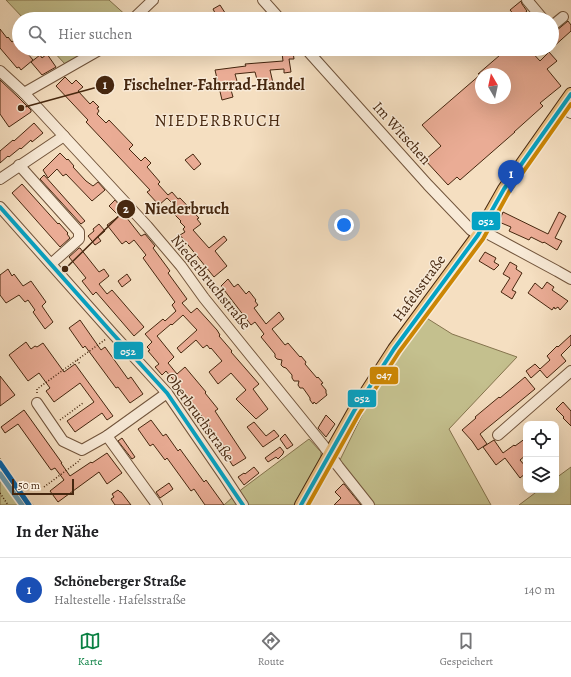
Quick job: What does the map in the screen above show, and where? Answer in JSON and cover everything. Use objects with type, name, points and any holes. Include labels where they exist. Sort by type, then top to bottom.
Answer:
[{"type":"main road","name":"Hafelsstraße","points":[[301,505],[354,410],[394,349],[479,232],[504,189],[566,110],[571,94]]},
{"type":"street","points":[[140,12],[152,0]]},
{"type":"street","points":[[263,0],[274,12]]},
{"type":"street","points":[[527,0],[537,12]]},
{"type":"street","points":[[559,20],[563,17]]},
{"type":"street","points":[[24,93],[89,56]]},
{"type":"street","name":"Im Witschen","points":[[312,56],[428,185],[471,230],[479,232],[557,270],[571,279]]},
{"type":"street","name":"Niederbruchstraße","points":[[0,71],[24,93],[147,226],[181,266],[204,298],[330,454],[369,505]]},
{"type":"street","points":[[0,179],[64,136]]},
{"type":"street","points":[[20,165],[79,232],[79,239],[51,264]]},
{"type":"street","name":"Oberbruchstraße","points":[[0,207],[167,393],[243,505]]},
{"type":"street","points":[[498,435],[571,371]]},
{"type":"street","points":[[37,403],[63,441],[82,450],[107,436],[167,393]]},
{"type":"street","points":[[107,436],[157,505]]},
{"type":"path","points":[[37,403],[37,389],[113,334]]},
{"type":"path","points":[[77,360],[80,364]]},
{"type":"path","points":[[52,426],[83,403]]},
{"type":"path","points":[[44,487],[79,461],[82,450]]},
{"type":"path","points":[[0,493],[8,505]]},
{"type":"shaded area","points":[[6,0],[109,0],[122,12],[17,12]]},
{"type":"shaded area","points":[[58,56],[79,56],[65,64]]},
{"type":"shaded area","points":[[425,317],[452,334],[517,357],[449,429],[491,505],[375,505],[339,462],[375,389]]},
{"type":"shaded area","points":[[309,439],[321,452],[321,457],[294,505],[224,505],[242,489]]},
{"type":"shaded area","points":[[0,458],[33,505],[0,505]]},
{"type":"shaded area","points":[[571,467],[571,505],[519,505],[535,493],[559,493],[559,476]]},
{"type":"building","points":[[521,1],[527,11],[512,12],[510,10]]},
{"type":"building","points":[[220,5],[224,12],[214,12],[213,9]]},
{"type":"building","points":[[568,21],[571,25],[571,31],[559,42],[559,28]]},
{"type":"building","points":[[0,29],[12,42],[12,56],[30,56],[33,60],[21,70],[19,67],[17,68],[0,48]]},
{"type":"building","points":[[39,56],[42,58],[48,56],[56,67],[42,75],[31,62]]},
{"type":"building","points":[[282,56],[294,56],[294,59],[289,59],[291,72],[284,73],[284,69],[270,70],[273,83],[259,87],[255,72],[235,74],[239,88],[231,90],[233,97],[222,100],[215,70],[246,66],[245,64],[283,61]]},
{"type":"building","points":[[499,56],[535,56],[540,61],[545,56],[553,56],[557,61],[547,69],[561,86],[540,103],[543,106],[460,180],[457,177],[448,185],[425,160],[441,146],[422,125],[475,79],[475,104],[511,104],[511,68],[485,68]]},
{"type":"building","points":[[65,77],[72,84],[76,80],[83,87],[78,91],[90,104],[93,101],[99,107],[97,108],[99,111],[97,114],[106,123],[109,120],[133,145],[129,149],[141,161],[145,157],[151,163],[147,167],[160,182],[158,184],[168,195],[172,192],[178,199],[180,198],[199,218],[197,219],[201,224],[193,230],[209,248],[224,236],[227,240],[215,251],[227,266],[214,277],[180,235],[185,232],[183,229],[185,227],[171,211],[176,207],[167,198],[159,205],[147,192],[150,190],[86,122],[88,120],[56,86]]},
{"type":"building","points":[[0,80],[31,110],[31,112],[9,127],[0,114]]},
{"type":"building","points":[[34,123],[43,133],[0,163],[0,151]]},
{"type":"building","points":[[60,153],[67,160],[68,159],[86,181],[93,186],[98,182],[105,190],[92,201],[66,174],[63,176],[57,169],[48,178],[43,170]]},
{"type":"building","points":[[193,154],[201,164],[194,170],[185,160]]},
{"type":"building","points":[[44,175],[85,221],[81,224],[40,179]]},
{"type":"building","points":[[22,184],[68,233],[67,234],[70,238],[60,247],[12,193]]},
{"type":"building","points":[[115,200],[128,215],[126,217],[141,236],[145,234],[155,246],[153,248],[170,271],[168,273],[187,299],[182,303],[191,313],[197,308],[217,330],[220,335],[219,336],[232,351],[231,352],[259,384],[253,389],[268,409],[256,419],[236,399],[246,390],[231,373],[218,384],[209,372],[222,361],[211,348],[210,349],[207,345],[203,348],[196,340],[181,353],[177,348],[197,330],[183,315],[157,336],[174,357],[168,363],[177,374],[185,367],[218,409],[215,411],[246,458],[233,466],[208,427],[210,426],[191,403],[192,402],[166,371],[162,375],[155,367],[159,364],[148,351],[150,350],[147,347],[152,342],[145,334],[163,319],[165,321],[176,311],[172,305],[175,302],[143,258],[146,255],[134,240],[129,244],[126,241],[122,244],[107,225],[119,216],[109,206]]},
{"type":"building","points":[[503,212],[548,234],[559,212],[566,216],[555,238],[562,241],[557,250],[544,242],[543,243],[531,237],[529,240],[509,231],[511,227],[499,222]]},
{"type":"building","points":[[99,224],[105,231],[98,237],[101,241],[95,245],[88,236]]},
{"type":"building","points":[[79,248],[99,272],[104,269],[109,276],[99,284],[107,294],[112,290],[144,327],[134,336],[96,292],[93,295],[82,281],[86,278],[69,257]]},
{"type":"building","points":[[485,252],[496,258],[494,262],[499,265],[494,270],[479,261]]},
{"type":"building","points":[[510,262],[517,266],[516,269],[522,273],[512,290],[516,292],[512,299],[501,292],[510,278],[503,274]]},
{"type":"building","points":[[8,269],[12,276],[14,274],[23,286],[31,281],[46,302],[42,306],[53,322],[45,329],[33,312],[35,310],[28,300],[25,302],[19,295],[6,303],[0,295],[0,275]]},
{"type":"building","points":[[127,274],[131,280],[122,287],[118,281]]},
{"type":"building","points":[[228,279],[234,287],[238,284],[246,294],[249,291],[258,305],[254,308],[266,324],[279,312],[284,319],[272,329],[285,345],[288,343],[300,357],[301,356],[306,362],[305,364],[323,383],[321,384],[326,390],[327,395],[316,404],[314,402],[313,404],[303,388],[300,388],[298,385],[299,381],[294,381],[292,375],[281,365],[282,360],[275,357],[275,354],[261,337],[264,334],[255,322],[251,325],[221,286]]},
{"type":"building","points":[[547,282],[554,287],[552,290],[568,301],[560,310],[558,307],[555,309],[554,307],[552,310],[528,293],[535,283],[542,289]]},
{"type":"building","points":[[80,320],[101,350],[105,347],[128,379],[131,377],[143,394],[130,403],[118,387],[116,388],[85,346],[83,348],[69,328]]},
{"type":"building","points":[[571,335],[571,345],[561,355],[566,361],[547,378],[540,370],[531,378],[526,371],[535,364],[540,369],[550,360],[547,356]]},
{"type":"building","points":[[26,342],[31,349],[43,343],[64,372],[75,364],[113,416],[107,420],[102,413],[75,432],[67,421],[94,402],[80,383],[54,402],[46,391],[50,388],[39,373],[28,381],[9,355]]},
{"type":"building","points":[[0,376],[15,395],[0,406]]},
{"type":"building","points":[[525,377],[535,389],[480,434],[487,444],[478,450],[462,430],[476,418],[475,417]]},
{"type":"building","points":[[563,402],[571,411],[571,426],[556,409]]},
{"type":"building","points":[[24,410],[70,476],[107,453],[122,473],[107,484],[99,472],[58,502],[50,491],[64,480],[55,468],[51,470],[18,424],[5,433],[1,427]]},
{"type":"building","points":[[326,415],[335,424],[326,437],[318,428]]},
{"type":"building","points":[[151,420],[163,436],[166,434],[178,451],[180,449],[204,482],[206,480],[224,505],[205,505],[194,489],[191,491],[167,458],[165,460],[153,444],[150,446],[138,429]]},
{"type":"building","points":[[254,422],[266,436],[274,430],[279,436],[263,447],[247,427]]},
{"type":"building","points":[[285,434],[293,445],[287,449],[280,439]]},
{"type":"building","points":[[122,438],[135,457],[132,459],[118,441]]},
{"type":"building","points":[[494,440],[503,453],[514,445],[515,446],[523,440],[523,458],[520,460],[523,464],[523,476],[520,478],[505,458],[496,465],[483,447]]},
{"type":"building","points":[[280,447],[284,452],[283,454],[278,459],[276,457],[268,462],[265,458]]},
{"type":"building","points":[[254,467],[259,473],[244,485],[238,477]]},
{"type":"building","points":[[169,483],[173,489],[160,498],[156,492]]},
{"type":"building","points":[[343,484],[361,505],[334,505],[341,498],[335,492]]},
{"type":"building","points":[[118,490],[131,505],[115,505],[111,499],[114,497],[112,494]]},
{"type":"transit line","name":"052","points":[[301,505],[354,411],[394,349],[478,235],[504,189],[571,94]]},
{"type":"transit line","name":"047","points":[[308,505],[359,414],[399,352],[483,239],[509,192],[571,104]]},
{"type":"transit line","name":"052","points":[[0,207],[167,393],[243,505]]},
{"type":"transit line","points":[[0,463],[29,505]]},
{"type":"transit line","points":[[0,474],[22,505]]},
{"type":"place","name":"Fischelner-Fahrrad-Handel","points":[[21,108]]},
{"type":"place","name":"Schöneberger Straße","points":[[511,193]]},
{"type":"place","name":"Niederbruch","points":[[65,269]]},
{"type":"district","name":"NIEDERBRUCH","points":[[218,120]]}]
